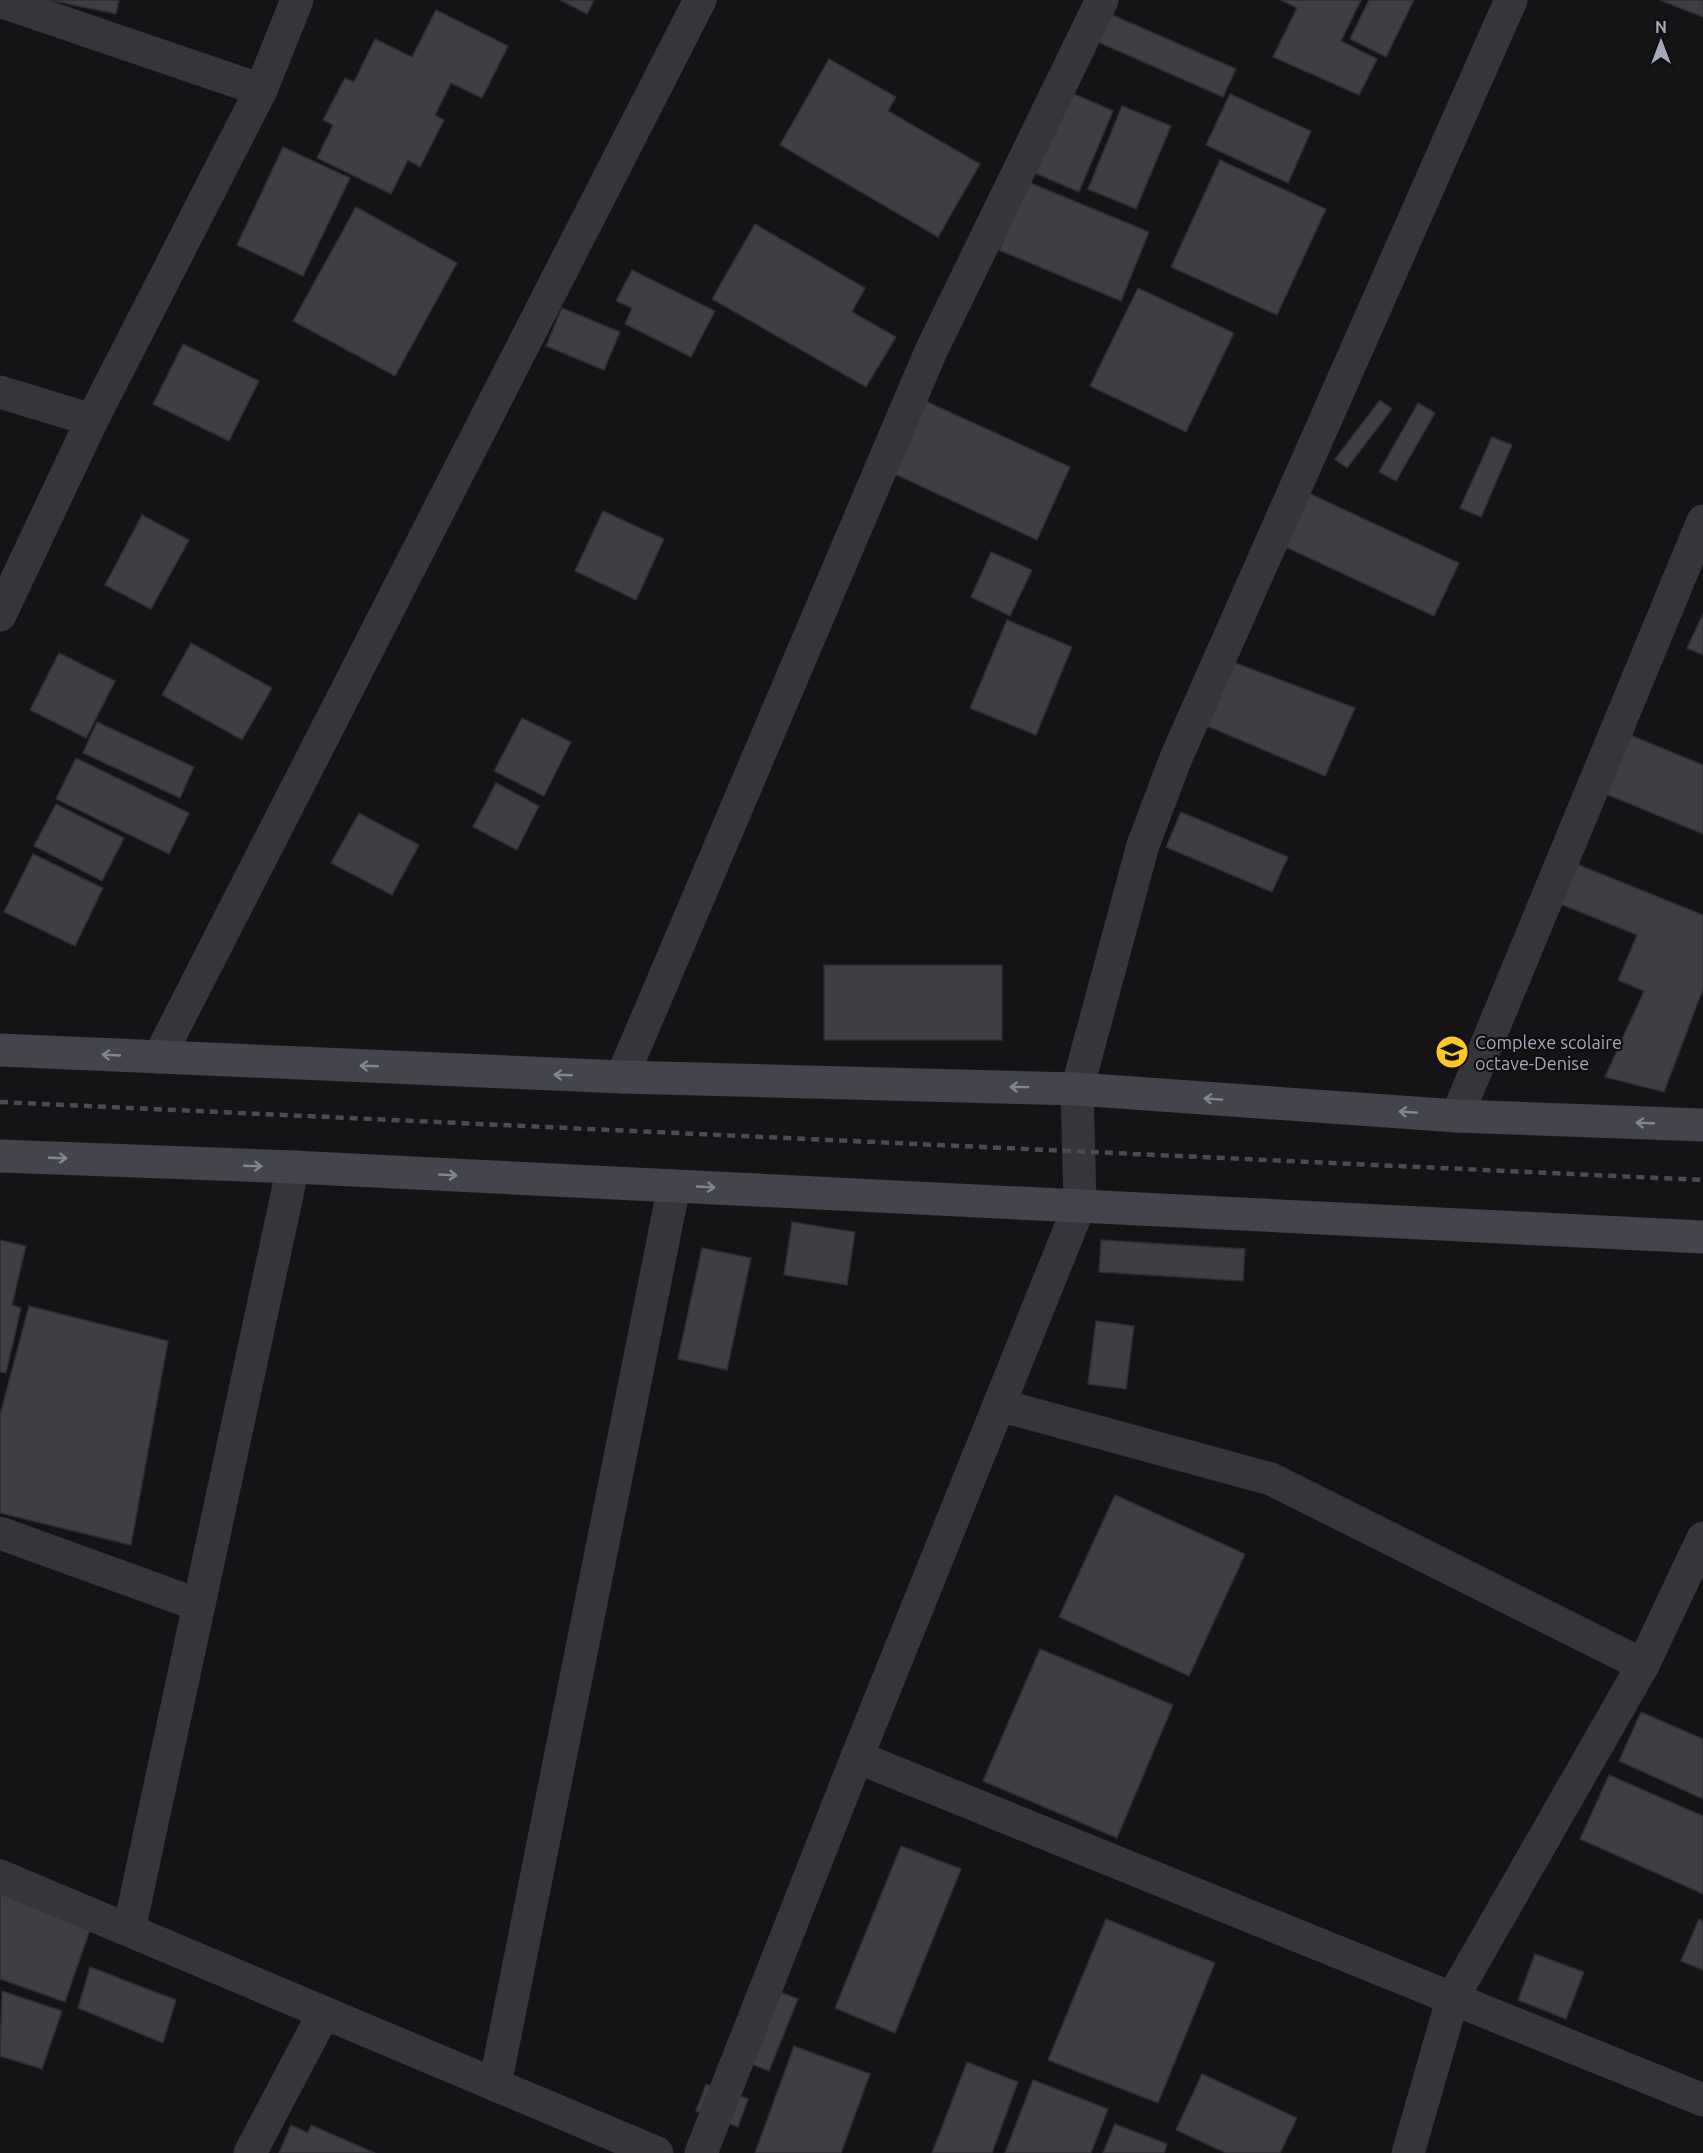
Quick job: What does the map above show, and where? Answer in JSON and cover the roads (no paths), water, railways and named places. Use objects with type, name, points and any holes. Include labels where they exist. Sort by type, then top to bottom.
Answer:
[{"type":"main road","points":[[0,1050],[622,1077],[1077,1089],[1456,1116],[1703,1125]]},
{"type":"main road","points":[[0,1156],[293,1167],[1080,1204],[1703,1237]]},
{"type":"street","points":[[0,615],[92,420],[261,90],[297,0]]},
{"type":"street","points":[[159,1057],[700,0]]},
{"type":"street","points":[[622,1077],[930,351],[1102,0]]},
{"type":"street","points":[[701,2153],[857,1757],[1080,1204],[1077,1089],[1143,845],[1176,758],[1510,0]]},
{"type":"street","points":[[0,1],[261,90]]},
{"type":"street","points":[[0,392],[92,420]]},
{"type":"street","points":[[1456,1116],[1703,521]]},
{"type":"street","points":[[129,1930],[293,1167]]},
{"type":"street","points":[[495,2085],[674,1186]]},
{"type":"street","points":[[999,1405],[1271,1479],[1643,1665]]},
{"type":"street","points":[[0,1533],[199,1605]]},
{"type":"street","points":[[1408,2153],[1453,1997],[1643,1665],[1703,1538]]},
{"type":"street","points":[[857,1757],[1703,2100]]},
{"type":"street","points":[[0,1876],[657,2153]]},
{"type":"street","points":[[250,2153],[324,2013]]},
{"type":"railway","points":[[0,1102],[1703,1180]]},
{"type":"place","name":"Complexe scolaire octave-Denise","points":[[1452,1052]]}]
